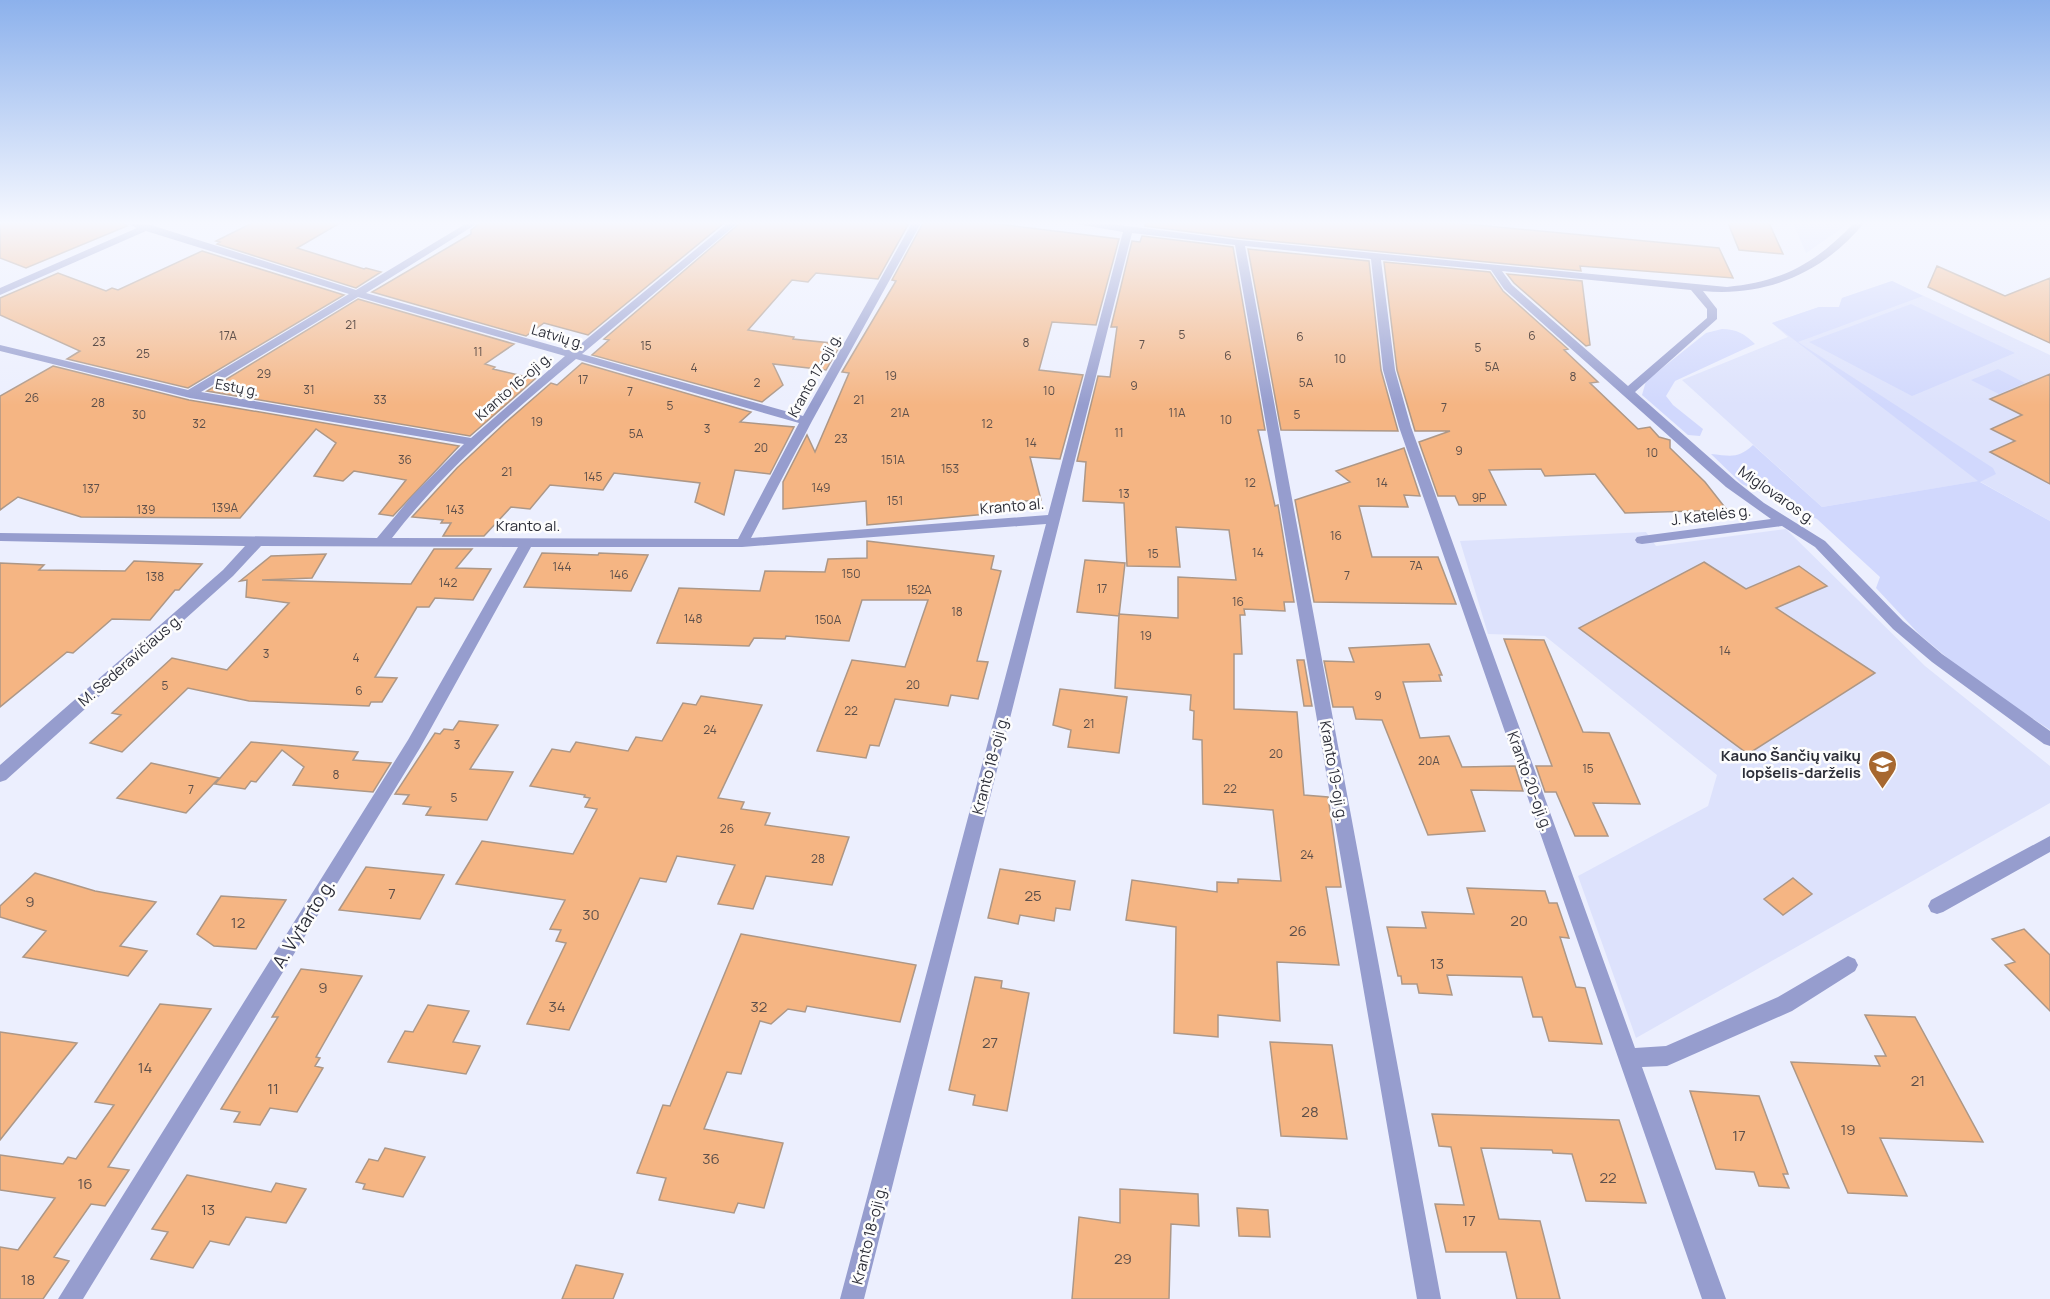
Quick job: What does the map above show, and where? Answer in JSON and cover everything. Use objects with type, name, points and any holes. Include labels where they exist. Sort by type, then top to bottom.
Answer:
[{"type":"street","points":[[0,292],[19,284]]},
{"type":"street","name":"Latvių g.","points":[[325,284],[806,421]]},
{"type":"street","points":[[190,394],[376,284]]},
{"type":"street","name":"Kranto 16-oji g.","points":[[382,541],[404,512],[472,442],[661,284]]},
{"type":"street","name":"Kranto 17-oji g.","points":[[742,543],[806,421],[883,284]]},
{"type":"street","name":"Kranto 18-oji g.","points":[[852,1299],[1114,284]]},
{"type":"street","name":"Kranto 19-oji g.","points":[[1246,284],[1429,1299]]},
{"type":"street","name":"Kranto 20-oji g.","points":[[1379,284],[1389,370],[1405,428],[1714,1299]]},
{"type":"street","name":"Miglovaros g.","points":[[1506,284],[1731,484],[1784,522],[1820,544],[1898,625],[1937,658],[2050,741]]},
{"type":"street","points":[[1660,284],[1747,289],[1771,284]]},
{"type":"street","points":[[1629,391],[1712,319],[1712,309],[1694,287]]},
{"type":"street","name":"Estų g.","points":[[0,348],[190,394],[472,442]]},
{"type":"street","name":"Kranto al.","points":[[0,537],[257,542],[742,543],[1054,519]]},
{"type":"street","name":"J. Katelės g.","points":[[1642,540],[1784,522]]},
{"type":"street","name":"A. Vytarto g.","points":[[70,1299],[408,754],[528,541]]},
{"type":"street","name":"M. Sederavičiaus g.","points":[[0,775],[228,573],[257,542]]},
{"type":"street","points":[[1937,906],[2050,843]]},
{"type":"street","points":[[1629,1058],[1667,1056],[1785,1004],[1848,965]]},
{"type":"shaded area","points":[[1884,284],[1898,284],[2050,355],[2050,521],[1979,481],[1822,507],[1682,380],[1788,337],[1772,323],[1819,307],[1839,307],[1842,298]]},
{"type":"shaded area","points":[[1884,284],[1897,284],[1923,296],[1798,342],[1993,468],[1996,474],[1980,482],[2050,521],[2050,730],[1969,676],[1919,634],[1876,588],[1880,577],[1817,519],[1742,484],[1711,454],[1734,456],[1743,453],[1753,445],[1822,507],[1978,481],[1772,323],[1819,307],[1839,307],[1842,298]]},
{"type":"shaded area","points":[[1911,304],[2015,353],[1912,396],[1809,342]]},
{"type":"shaded area","points":[[1722,329],[1740,333],[1755,344],[1675,381],[1666,396],[1673,405],[1703,429],[1700,436],[1688,435],[1642,395],[1646,381],[1706,333]]},
{"type":"shaded area","points":[[1998,369],[2025,383],[1999,394],[1971,380]]},
{"type":"shaded area","name":"Kauno Šančių vaikų lopšelis-darželis","points":[[1786,529],[1925,666],[2050,766],[2050,803],[1636,1038],[1578,876],[1708,806],[1717,775],[1545,636],[1488,634],[1460,541],[1646,532],[1656,546]]},
{"type":"building","points":[[33,284],[86,284],[106,291],[112,288],[118,290],[132,284],[307,284],[344,295],[188,388],[67,359],[80,351],[0,315],[0,298]]},
{"type":"building","points":[[342,284],[363,284],[356,288]]},
{"type":"building","points":[[386,284],[650,284],[588,335],[544,323],[526,336],[372,292]]},
{"type":"building","points":[[669,284],[789,284],[748,330],[794,337],[793,339],[841,344],[826,370],[773,364],[783,385],[762,402],[592,355],[609,340],[604,339]]},
{"type":"building","points":[[894,284],[1107,284],[1096,325],[1052,322],[1039,370],[1083,375],[1060,459],[1030,457],[1041,500],[1025,501],[1026,505],[1018,506],[1019,509],[867,525],[866,501],[783,509],[783,482],[807,435],[815,452],[849,373],[842,372]]},
{"type":"building","points":[[1122,284],[1239,284],[1265,430],[1258,430],[1275,506],[1278,505],[1294,602],[1284,602],[1285,611],[1244,609],[1245,615],[1240,615],[1242,654],[1234,654],[1234,709],[1297,712],[1304,795],[1328,797],[1341,887],[1326,887],[1339,965],[1277,962],[1280,1021],[1218,1015],[1218,1037],[1174,1033],[1176,927],[1126,920],[1132,880],[1217,892],[1217,882],[1238,883],[1238,879],[1281,881],[1273,810],[1203,804],[1202,740],[1193,739],[1194,711],[1190,710],[1191,695],[1115,688],[1119,614],[1178,618],[1178,577],[1236,580],[1229,530],[1176,527],[1180,567],[1127,566],[1124,503],[1083,501],[1086,462],[1077,461],[1098,376],[1110,377],[1117,327],[1111,327]]},
{"type":"building","points":[[1254,284],[1371,284],[1381,370],[1398,431],[1281,430]]},
{"type":"building","points":[[1387,284],[1498,284],[1503,291],[1568,349],[1564,350],[1598,382],[1590,383],[1638,429],[1650,427],[1659,437],[1670,440],[1670,448],[1705,482],[1727,510],[1625,513],[1595,474],[1545,476],[1541,469],[1489,470],[1506,505],[1459,505],[1455,496],[1438,496],[1419,442],[1450,431],[1415,431],[1397,370]]},
{"type":"building","points":[[1515,284],[1582,284],[1590,345],[1586,346]]},
{"type":"building","points":[[1929,284],[1977,284],[2005,296],[2036,284],[2050,284],[2050,343],[1928,287]]},
{"type":"building","points":[[358,299],[514,344],[485,364],[495,367],[493,369],[535,379],[470,436],[207,391]]},
{"type":"building","points":[[582,363],[751,412],[740,422],[794,427],[770,474],[735,470],[724,515],[695,502],[700,483],[614,473],[603,490],[550,485],[530,509],[511,507],[484,536],[443,536],[451,523],[412,517],[457,468],[504,424],[551,383],[557,385]]},
{"type":"building","points":[[53,366],[189,400],[459,446],[393,516],[379,514],[406,480],[354,471],[343,481],[314,476],[336,443],[316,429],[240,518],[81,517],[18,497],[0,510],[0,396]]},
{"type":"building","points":[[2050,374],[2050,484],[1990,452],[2015,441],[1991,429],[2022,415],[1990,399]]},
{"type":"building","points":[[1404,448],[1420,496],[1404,495],[1408,507],[1359,506],[1372,557],[1438,557],[1456,604],[1314,602],[1295,500],[1350,482],[1336,471]]},
{"type":"building","points":[[867,541],[994,556],[991,569],[1001,571],[977,661],[988,662],[978,699],[951,695],[948,706],[895,699],[879,746],[870,745],[866,758],[817,751],[852,660],[905,667],[928,600],[862,600],[849,641],[786,636],[785,639],[754,638],[749,646],[657,643],[679,588],[760,591],[765,571],[825,572],[828,559],[867,558]]},
{"type":"building","points":[[434,549],[472,549],[456,568],[491,569],[473,600],[435,598],[429,607],[417,607],[375,677],[397,678],[382,702],[371,702],[369,706],[249,701],[188,688],[122,752],[90,743],[121,715],[112,713],[172,658],[227,670],[289,603],[246,597],[247,580],[240,581],[271,556],[326,554],[312,578],[262,580],[411,584]]},
{"type":"building","points":[[542,553],[648,555],[631,591],[524,587]]},
{"type":"building","points":[[1085,560],[1125,563],[1119,616],[1077,612]]},
{"type":"building","points":[[134,561],[202,564],[179,590],[175,590],[150,620],[112,619],[73,653],[67,652],[0,707],[0,563],[44,565],[39,570],[125,571]]},
{"type":"building","points":[[1704,562],[1746,589],[1799,566],[1827,586],[1776,608],[1875,673],[1748,754],[1579,628]]},
{"type":"building","points":[[1504,639],[1544,640],[1583,732],[1609,733],[1640,804],[1593,803],[1608,836],[1575,836],[1556,792],[1545,792],[1536,766],[1552,766]]},
{"type":"building","points":[[1429,644],[1442,675],[1439,675],[1441,681],[1403,682],[1420,738],[1449,736],[1462,767],[1515,766],[1523,791],[1471,790],[1485,831],[1428,835],[1382,720],[1356,719],[1353,707],[1333,707],[1324,661],[1354,662],[1349,648]]},
{"type":"building","points":[[1297,660],[1304,660],[1312,706],[1304,706]]},
{"type":"building","points":[[1060,689],[1127,697],[1119,753],[1068,747],[1071,730],[1053,725]]},
{"type":"building","points":[[701,696],[762,705],[718,798],[744,802],[741,809],[770,813],[765,825],[849,837],[832,885],[766,876],[753,909],[718,904],[735,865],[677,856],[666,882],[640,878],[569,1030],[527,1024],[566,943],[556,941],[561,930],[550,929],[565,900],[456,884],[482,841],[573,854],[597,809],[585,807],[590,798],[584,797],[585,795],[530,786],[552,749],[570,752],[576,742],[628,751],[636,737],[662,741],[683,703],[696,705]]},
{"type":"building","points":[[459,721],[498,725],[470,769],[513,772],[487,820],[426,815],[431,807],[403,804],[409,795],[395,794],[435,733],[440,734],[444,729],[453,730]]},
{"type":"building","points":[[251,742],[358,752],[353,760],[391,763],[373,792],[293,785],[304,767],[282,750],[256,782],[251,781],[245,789],[215,784]]},
{"type":"building","points":[[151,763],[219,778],[186,813],[117,798]]},
{"type":"building","points":[[366,867],[444,875],[420,919],[339,910]]},
{"type":"building","points":[[1000,869],[1075,881],[1070,910],[1056,908],[1054,921],[1020,915],[1018,924],[988,918]]},
{"type":"building","points":[[35,873],[95,891],[156,902],[120,946],[147,951],[128,976],[23,957],[46,931],[0,917],[0,906]]},
{"type":"building","points":[[1793,878],[1812,894],[1783,915],[1764,899]]},
{"type":"building","points":[[1467,888],[1545,891],[1549,903],[1557,903],[1569,938],[1560,937],[1576,987],[1585,988],[1602,1044],[1549,1041],[1542,1017],[1533,1017],[1522,977],[1447,975],[1452,995],[1419,993],[1417,984],[1402,984],[1401,976],[1398,976],[1387,927],[1426,928],[1422,912],[1474,914]]},
{"type":"building","points":[[221,896],[286,900],[256,949],[214,946],[197,934]]},
{"type":"building","points":[[2024,929],[2050,955],[2050,1011],[2005,965],[2015,962],[1992,939]]},
{"type":"building","points":[[741,934],[916,965],[900,1022],[807,1006],[805,1012],[788,1009],[771,1024],[760,1021],[741,1074],[727,1072],[704,1129],[783,1143],[764,1208],[738,1203],[734,1213],[659,1200],[666,1178],[637,1173],[663,1105],[670,1106]]},
{"type":"building","points":[[301,969],[362,976],[316,1057],[320,1058],[315,1066],[323,1068],[297,1112],[270,1108],[260,1125],[234,1122],[240,1112],[221,1109],[278,1017],[272,1017]]},
{"type":"building","points":[[975,977],[1002,981],[1001,988],[1029,993],[1007,1111],[973,1105],[975,1095],[949,1090]]},
{"type":"building","points":[[160,1004],[211,1009],[108,1167],[129,1170],[105,1206],[91,1204],[54,1257],[69,1261],[43,1299],[0,1299],[0,1247],[18,1250],[55,1198],[0,1190],[0,1155],[63,1164],[68,1157],[76,1159],[114,1105],[95,1102]]},
{"type":"building","points":[[428,1005],[469,1011],[453,1042],[480,1046],[466,1074],[388,1062],[405,1031],[413,1032]]},
{"type":"building","points":[[1865,1015],[1915,1017],[1983,1142],[1880,1138],[1907,1196],[1848,1193],[1791,1062],[1880,1066],[1875,1056],[1886,1056]]},
{"type":"building","points":[[0,1032],[77,1043],[0,1140]]},
{"type":"building","points":[[1270,1042],[1332,1045],[1347,1139],[1281,1136]]},
{"type":"building","points":[[1690,1091],[1759,1096],[1788,1174],[1783,1174],[1789,1188],[1759,1186],[1754,1172],[1716,1169]]},
{"type":"building","points":[[1432,1114],[1619,1120],[1646,1203],[1586,1201],[1572,1154],[1553,1153],[1552,1150],[1481,1148],[1499,1219],[1540,1221],[1560,1299],[1517,1299],[1506,1252],[1446,1252],[1435,1204],[1464,1205],[1451,1147],[1439,1146]]},
{"type":"building","points":[[385,1148],[425,1157],[403,1197],[363,1189],[365,1184],[356,1182],[369,1159],[378,1161]]},
{"type":"building","points":[[187,1175],[271,1192],[276,1183],[306,1189],[286,1223],[246,1217],[229,1245],[210,1241],[193,1268],[151,1259],[168,1232],[152,1229]]},
{"type":"building","points":[[1120,1189],[1198,1194],[1199,1226],[1171,1224],[1169,1299],[1072,1299],[1079,1217],[1120,1223]]},
{"type":"building","points":[[1237,1208],[1268,1210],[1270,1237],[1239,1236]]},
{"type":"building","points":[[576,1265],[623,1274],[613,1299],[562,1299]]},
{"type":"place","name":"Kauno Šančių vaikų lopšelis-darželis","points":[[1882,790]]}]
